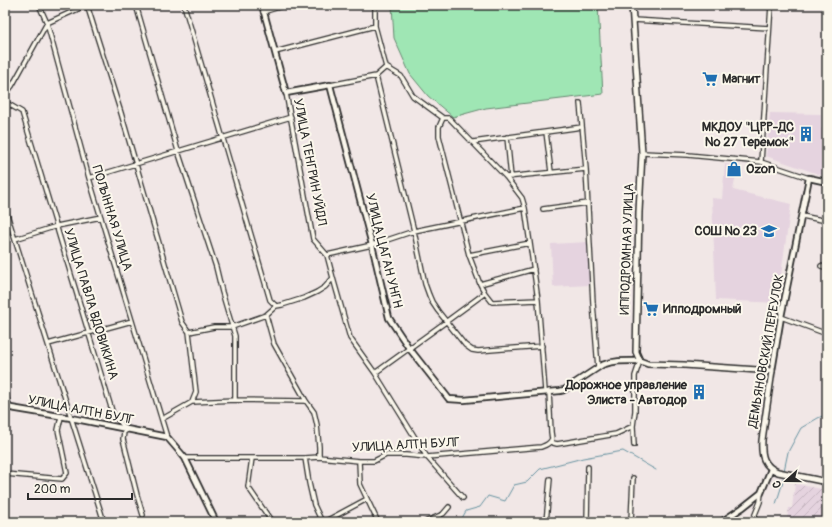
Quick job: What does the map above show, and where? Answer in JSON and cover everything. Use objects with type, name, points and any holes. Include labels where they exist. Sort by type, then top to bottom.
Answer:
[{"type":"main road","name":"ИППОДРОМНАЯ УЛИЦА","points":[[632,5],[642,153],[636,345],[636,352],[640,361]]},
{"type":"main road","points":[[640,361],[648,364],[684,365],[772,372]]},
{"type":"main road","name":"ДЕМЬЯНОВСКИЙ ПЕРЕУЛОК","points":[[771,469],[765,462],[762,448],[772,372]]},
{"type":"main road","points":[[771,469],[786,474],[827,482]]},
{"type":"street","name":"ПОЛЫННАЯ УЛИЦА","points":[[39,5],[47,23],[89,178],[167,437]]},
{"type":"street","points":[[5,95],[12,86],[47,23],[87,5],[121,113],[182,322],[189,332],[196,392],[192,402]]},
{"type":"street","points":[[136,5],[178,151],[216,267],[232,327],[234,336],[235,400]]},
{"type":"street","points":[[184,5],[270,300],[276,306]]},
{"type":"street","name":"УЛИЦА ТЕНГРИН УЙДЛ","points":[[262,5],[286,93],[313,239],[327,255],[350,338],[375,373],[427,457],[463,498]]},
{"type":"street","points":[[263,12],[286,5]]},
{"type":"street","points":[[375,5],[375,26],[386,67],[401,76],[413,96],[443,118],[449,118],[506,177],[522,198],[525,208],[538,300],[552,439],[550,442]]},
{"type":"street","points":[[761,162],[771,5]]},
{"type":"street","points":[[633,20],[769,28]]},
{"type":"street","points":[[275,52],[375,26]]},
{"type":"street","points":[[286,93],[376,76],[386,67]]},
{"type":"street","points":[[376,76],[414,231],[425,284],[432,302],[465,345],[472,350],[478,351],[542,346]]},
{"type":"street","name":"УЛИЦА ЦАГАН УНГН","points":[[330,85],[372,245],[389,318],[449,399],[464,400],[564,390],[602,365],[614,361],[640,361]]},
{"type":"street","name":"УЛИЦА ПАВЛА ВДОВИКИНА","points":[[5,102],[22,112],[113,414],[127,430]]},
{"type":"street","points":[[580,103],[586,169],[598,368]]},
{"type":"street","points":[[89,178],[291,117]]},
{"type":"street","points":[[443,118],[439,127],[439,136],[469,255],[485,294],[492,302],[538,300]]},
{"type":"street","points":[[473,142],[582,127]]},
{"type":"street","points":[[546,132],[551,172]]},
{"type":"street","points":[[507,138],[512,177]]},
{"type":"street","points":[[642,153],[761,162],[809,178],[827,182]]},
{"type":"street","points":[[506,177],[586,169]]},
{"type":"street","name":"ДЕМЬЯНОВСКИЙ ПЕРЕУЛОК","points":[[772,372],[809,178]]},
{"type":"street","points":[[543,209],[588,203]]},
{"type":"street","points":[[5,208],[104,522]]},
{"type":"street","points":[[327,255],[372,245],[414,231],[525,208]]},
{"type":"street","points":[[802,216],[827,222]]},
{"type":"street","points":[[15,239],[57,226],[101,217]]},
{"type":"street","points":[[469,255],[530,243]]},
{"type":"street","points":[[821,266],[827,268]]},
{"type":"street","points":[[480,284],[534,269]]},
{"type":"street","points":[[189,332],[214,327],[232,327],[266,316],[276,306],[304,298],[317,292],[325,287],[333,278]]},
{"type":"street","points":[[375,373],[485,294]]},
{"type":"street","points":[[266,316],[274,344],[306,401],[314,412],[319,457]]},
{"type":"street","points":[[782,317],[827,334]]},
{"type":"street","points":[[48,344],[132,321]]},
{"type":"street","points":[[634,445],[633,426],[635,411],[635,376],[640,361]]},
{"type":"street","points":[[5,393],[7,408]]},
{"type":"street","points":[[162,419],[192,402],[235,400],[306,401]]},
{"type":"street","name":"УЛИЦА АЛТН БУЛГ","points":[[7,408],[71,418],[167,437]]},
{"type":"street","points":[[5,474],[62,479],[68,473],[58,430],[61,417]]},
{"type":"street","name":"УЛИЦА АЛТН БУЛГ","points":[[185,458],[319,457],[374,461],[386,455],[427,457],[541,447],[550,442],[557,444],[616,434],[633,426]]},
{"type":"street","points":[[127,430],[124,432],[123,439],[143,515]]},
{"type":"street","points":[[167,437],[185,458],[216,522]]},
{"type":"street","points":[[252,458],[248,487],[272,522]]},
{"type":"street","points":[[305,458],[314,505],[323,522],[367,499]]},
{"type":"street","points":[[359,461],[360,484],[378,522]]},
{"type":"street","points":[[587,522],[588,467]]},
{"type":"street","points":[[752,522],[760,502],[761,492],[771,469]]},
{"type":"street","points":[[631,522],[633,478]]},
{"type":"street","points":[[546,522],[550,479]]},
{"type":"street","points":[[721,522],[742,508],[761,492]]},
{"type":"street","points":[[425,522],[442,514],[450,507]]},
{"type":"shaded area","points":[[770,113],[821,114],[821,128],[827,129],[827,177],[766,156]]},
{"type":"shaded area","points":[[725,164],[738,166],[733,190],[791,204],[777,303],[716,300],[712,198],[722,199]]},
{"type":"shaded area","points":[[588,242],[590,285],[553,287],[551,244]]},
{"type":"shaded area","points":[[795,484],[827,490],[827,522],[786,522],[789,508],[792,508]]},
{"type":"green space","points":[[392,5],[598,5],[603,94],[486,108],[453,117],[428,96],[410,74],[394,38]]},
{"type":"waterway","points":[[784,471],[788,452],[801,428],[827,414]]},
{"type":"waterway","points":[[460,522],[466,511],[480,507],[488,496],[505,501],[514,485],[527,482],[540,469],[583,458],[623,451],[656,470]]},
{"type":"waterway","points":[[776,504],[783,478]]},
{"type":"place","name":"Магнит","points":[[710,79]]},
{"type":"place","name":"МКДОУ \"ЦРР-ДС № 27 Теремок\"","points":[[806,134]]},
{"type":"place","name":"Ozon","points":[[734,169]]},
{"type":"place","name":"СОШ № 23","points":[[769,231]]},
{"type":"place","name":"Ипподромный","points":[[651,309]]},
{"type":"place","name":"Дорожное управление Элиста - Автодор","points":[[699,392]]}]
